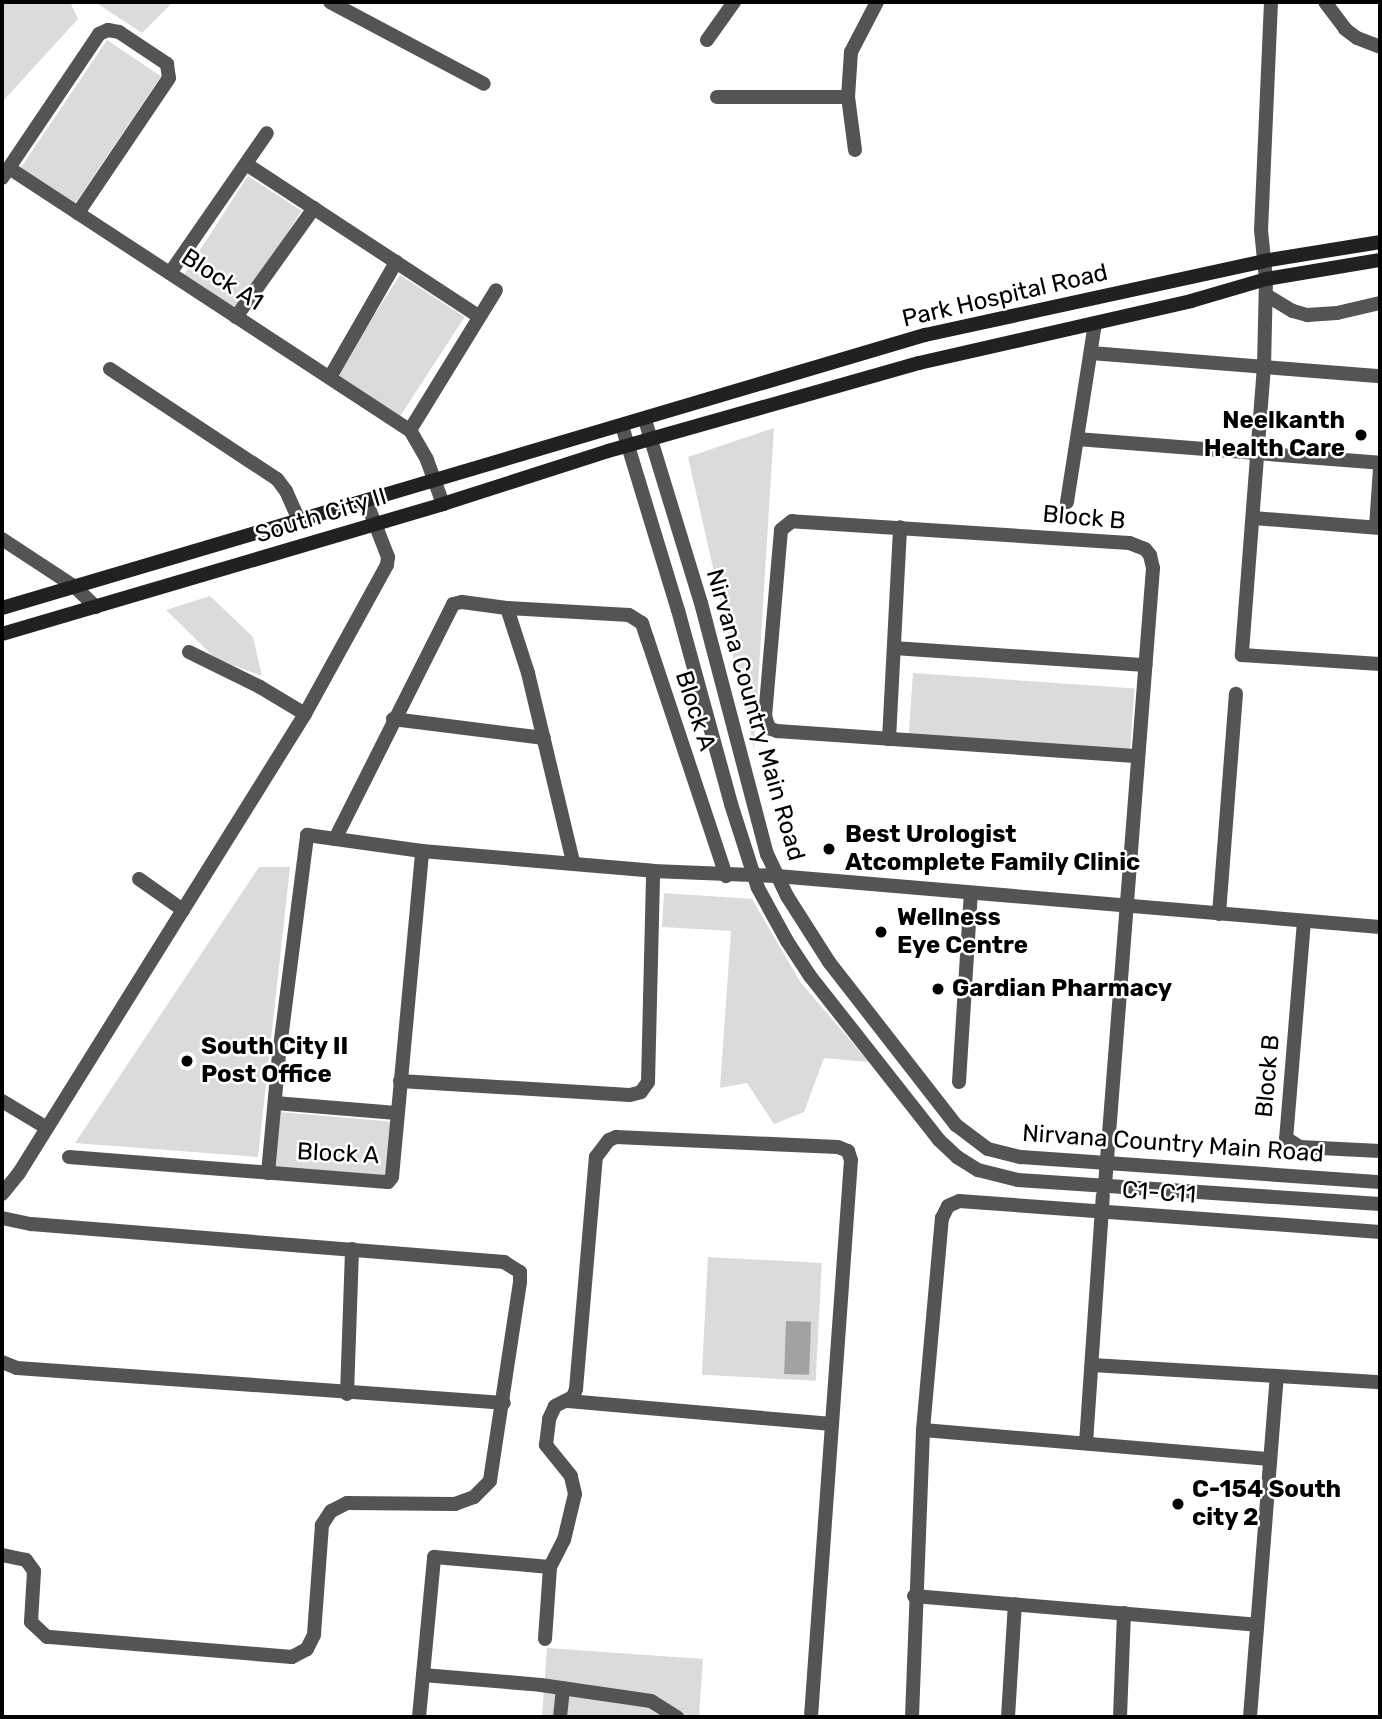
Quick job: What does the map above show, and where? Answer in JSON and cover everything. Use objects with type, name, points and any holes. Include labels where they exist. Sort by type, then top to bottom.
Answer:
[{"type":"main road","name":"Park Hospital Road","points":[[645,420],[925,335],[1263,261],[1380,242]]},
{"type":"main road","name":"Park Hospital Road","points":[[652,441],[919,363],[1191,301],[1265,279],[1380,260]]},
{"type":"main road","name":"South City II","points":[[2,608],[645,420]]},
{"type":"main road","name":"South City II","points":[[2,634],[652,441]]},
{"type":"street","points":[[330,2],[484,84]]},
{"type":"street","points":[[707,40],[734,2]]},
{"type":"street","points":[[855,150],[848,97],[851,52],[877,2]]},
{"type":"street","points":[[1271,2],[1263,126],[1263,261],[1266,295],[1264,366],[1241,655],[1380,664]]},
{"type":"street","points":[[1325,2],[1345,29],[1357,38],[1380,47]]},
{"type":"street","points":[[5,173],[99,34],[108,30],[120,32],[167,64],[169,78],[78,214]]},
{"type":"street","points":[[717,97],[848,97]]},
{"type":"street","points":[[170,273],[267,133]]},
{"type":"street","points":[[246,164],[477,315]]},
{"type":"street","name":"Block A1","points":[[5,173],[78,214],[410,430]]},
{"type":"street","points":[[236,317],[314,208]]},
{"type":"street","points":[[330,377],[396,262]]},
{"type":"street","points":[[443,504],[410,430],[477,315],[496,290]]},
{"type":"street","points":[[1266,295],[1293,311],[1307,315],[1337,313],[1380,303]]},
{"type":"street","points":[[1067,502],[1095,323]]},
{"type":"street","points":[[1091,353],[1380,376]]},
{"type":"street","points":[[110,369],[277,480],[286,491],[299,520]]},
{"type":"street","name":"Nirvana Country Main Road","points":[[645,420],[701,603],[764,843],[777,876],[829,962],[940,1107],[971,1139],[1003,1154],[1380,1182]]},
{"type":"street","name":"Nirvana Country Main Road","points":[[622,426],[678,610],[730,804],[758,888],[810,976],[922,1121],[957,1157],[997,1177],[1103,1197],[1380,1205]]},
{"type":"street","points":[[1077,439],[1380,463]]},
{"type":"street","points":[[1252,518],[1378,528],[1380,469]]},
{"type":"street","points":[[2,1194],[47,1128],[305,714],[387,565],[388,558],[366,501]]},
{"type":"street","name":"Block B","points":[[1086,1443],[1153,568],[1145,549],[1129,543],[792,521],[781,530],[765,716],[769,728],[777,732],[1138,756]]},
{"type":"street","points":[[889,739],[900,527]]},
{"type":"street","points":[[2,539],[75,587],[96,607]]},
{"type":"street","name":"Block A","points":[[268,1173],[307,835],[335,839],[422,851],[726,876],[642,623],[629,615],[507,608],[461,601],[453,604],[335,839]]},
{"type":"street","points":[[507,608],[528,673],[573,862]]},
{"type":"street","points":[[894,648],[1145,666]]},
{"type":"street","points":[[189,652],[260,687],[305,714]]},
{"type":"street","points":[[1219,914],[1236,694]]},
{"type":"street","points":[[393,719],[544,738]]},
{"type":"street","name":"Block A","points":[[69,1157],[388,1182],[392,1177],[422,851]]},
{"type":"street","points":[[400,1081],[630,1095],[641,1092],[648,1082],[653,871]]},
{"type":"street","points":[[726,876],[777,876],[1380,927]]},
{"type":"street","points":[[139,879],[183,910]]},
{"type":"street","points":[[959,1082],[971,892]]},
{"type":"street","name":"Block B","points":[[1304,921],[1286,1138],[1300,1147],[1380,1151]]},
{"type":"street","points":[[2,1101],[47,1128]]},
{"type":"street","points":[[275,1103],[397,1113]]},
{"type":"street","points":[[568,1401],[576,1389],[593,1170],[596,1157],[609,1140],[616,1137],[838,1147],[848,1151],[851,1160],[811,1717]]},
{"type":"street","name":"C1-C11","points":[[923,1430],[942,1217],[948,1206],[959,1201],[1103,1197],[1380,1232]]},
{"type":"street","points":[[2,1218],[31,1224],[504,1262],[520,1272],[504,1403],[489,1481],[474,1497],[455,1504],[347,1503],[331,1511],[322,1525],[314,1634],[307,1649],[292,1657],[47,1637],[36,1630],[31,1622],[34,1571],[26,1560],[2,1555]]},
{"type":"street","points":[[347,1394],[352,1249]]},
{"type":"street","points":[[2,1362],[17,1368],[347,1394],[504,1403]]},
{"type":"street","points":[[1092,1365],[1380,1382]]},
{"type":"street","points":[[1250,1717],[1277,1376]]},
{"type":"street","points":[[545,1639],[550,1567],[565,1540],[575,1494],[571,1476],[546,1445],[549,1419],[555,1406],[568,1401],[832,1424]]},
{"type":"street","points":[[912,1717],[914,1596],[923,1430],[1270,1459]]},
{"type":"street","points":[[419,1717],[434,1557],[550,1567]]},
{"type":"street","points":[[914,1596],[1257,1625]]},
{"type":"street","points":[[1008,1717],[1015,1604]]},
{"type":"street","points":[[1120,1717],[1124,1613]]},
{"type":"street","points":[[423,1675],[563,1688],[651,1701],[677,1717]]},
{"type":"street","points":[[560,1717],[563,1688]]},
{"type":"shaded area","points":[[2,2],[70,2],[78,19],[2,102]]},
{"type":"shaded area","points":[[95,2],[173,2],[142,33]]},
{"type":"shaded area","points":[[107,40],[161,76],[71,209],[18,173]]},
{"type":"shaded area","points":[[248,176],[302,211],[236,312],[182,277]]},
{"type":"shaded area","points":[[400,275],[465,317],[399,418],[334,376]]},
{"type":"shaded area","points":[[774,428],[754,749],[688,457]]},
{"type":"shaded area","points":[[210,596],[253,637],[262,676],[216,659],[166,610]]},
{"type":"shaded area","points":[[913,673],[1134,688],[1130,758],[908,743]]},
{"type":"shaded area","points":[[259,867],[290,867],[258,1157],[75,1143]]},
{"type":"shaded area","points":[[664,893],[752,899],[801,983],[869,1062],[824,1058],[804,1112],[774,1124],[747,1083],[720,1088],[731,931],[662,927]]},
{"type":"shaded area","points":[[280,1112],[392,1122],[387,1177],[275,1167]]},
{"type":"shaded area","points":[[708,1257],[822,1263],[816,1381],[702,1375]]},
{"type":"shaded area","points":[[786,1321],[811,1322],[809,1375],[784,1374]]},
{"type":"shaded area","points":[[547,1648],[703,1659],[699,1717],[542,1717]]},
{"type":"place","name":"Neelkanth Health Care","points":[[1361,435]]},
{"type":"place","name":"Best Urologist Atcomplete Family Clinic","points":[[829,849]]},
{"type":"place","name":"Wellness Eye Centre","points":[[881,932]]},
{"type":"place","name":"Gardian Pharmacy","points":[[938,989]]},
{"type":"place","name":"South City II Post Office","points":[[187,1061]]},
{"type":"place","name":"C-154 South city 2","points":[[1178,1504]]}]
